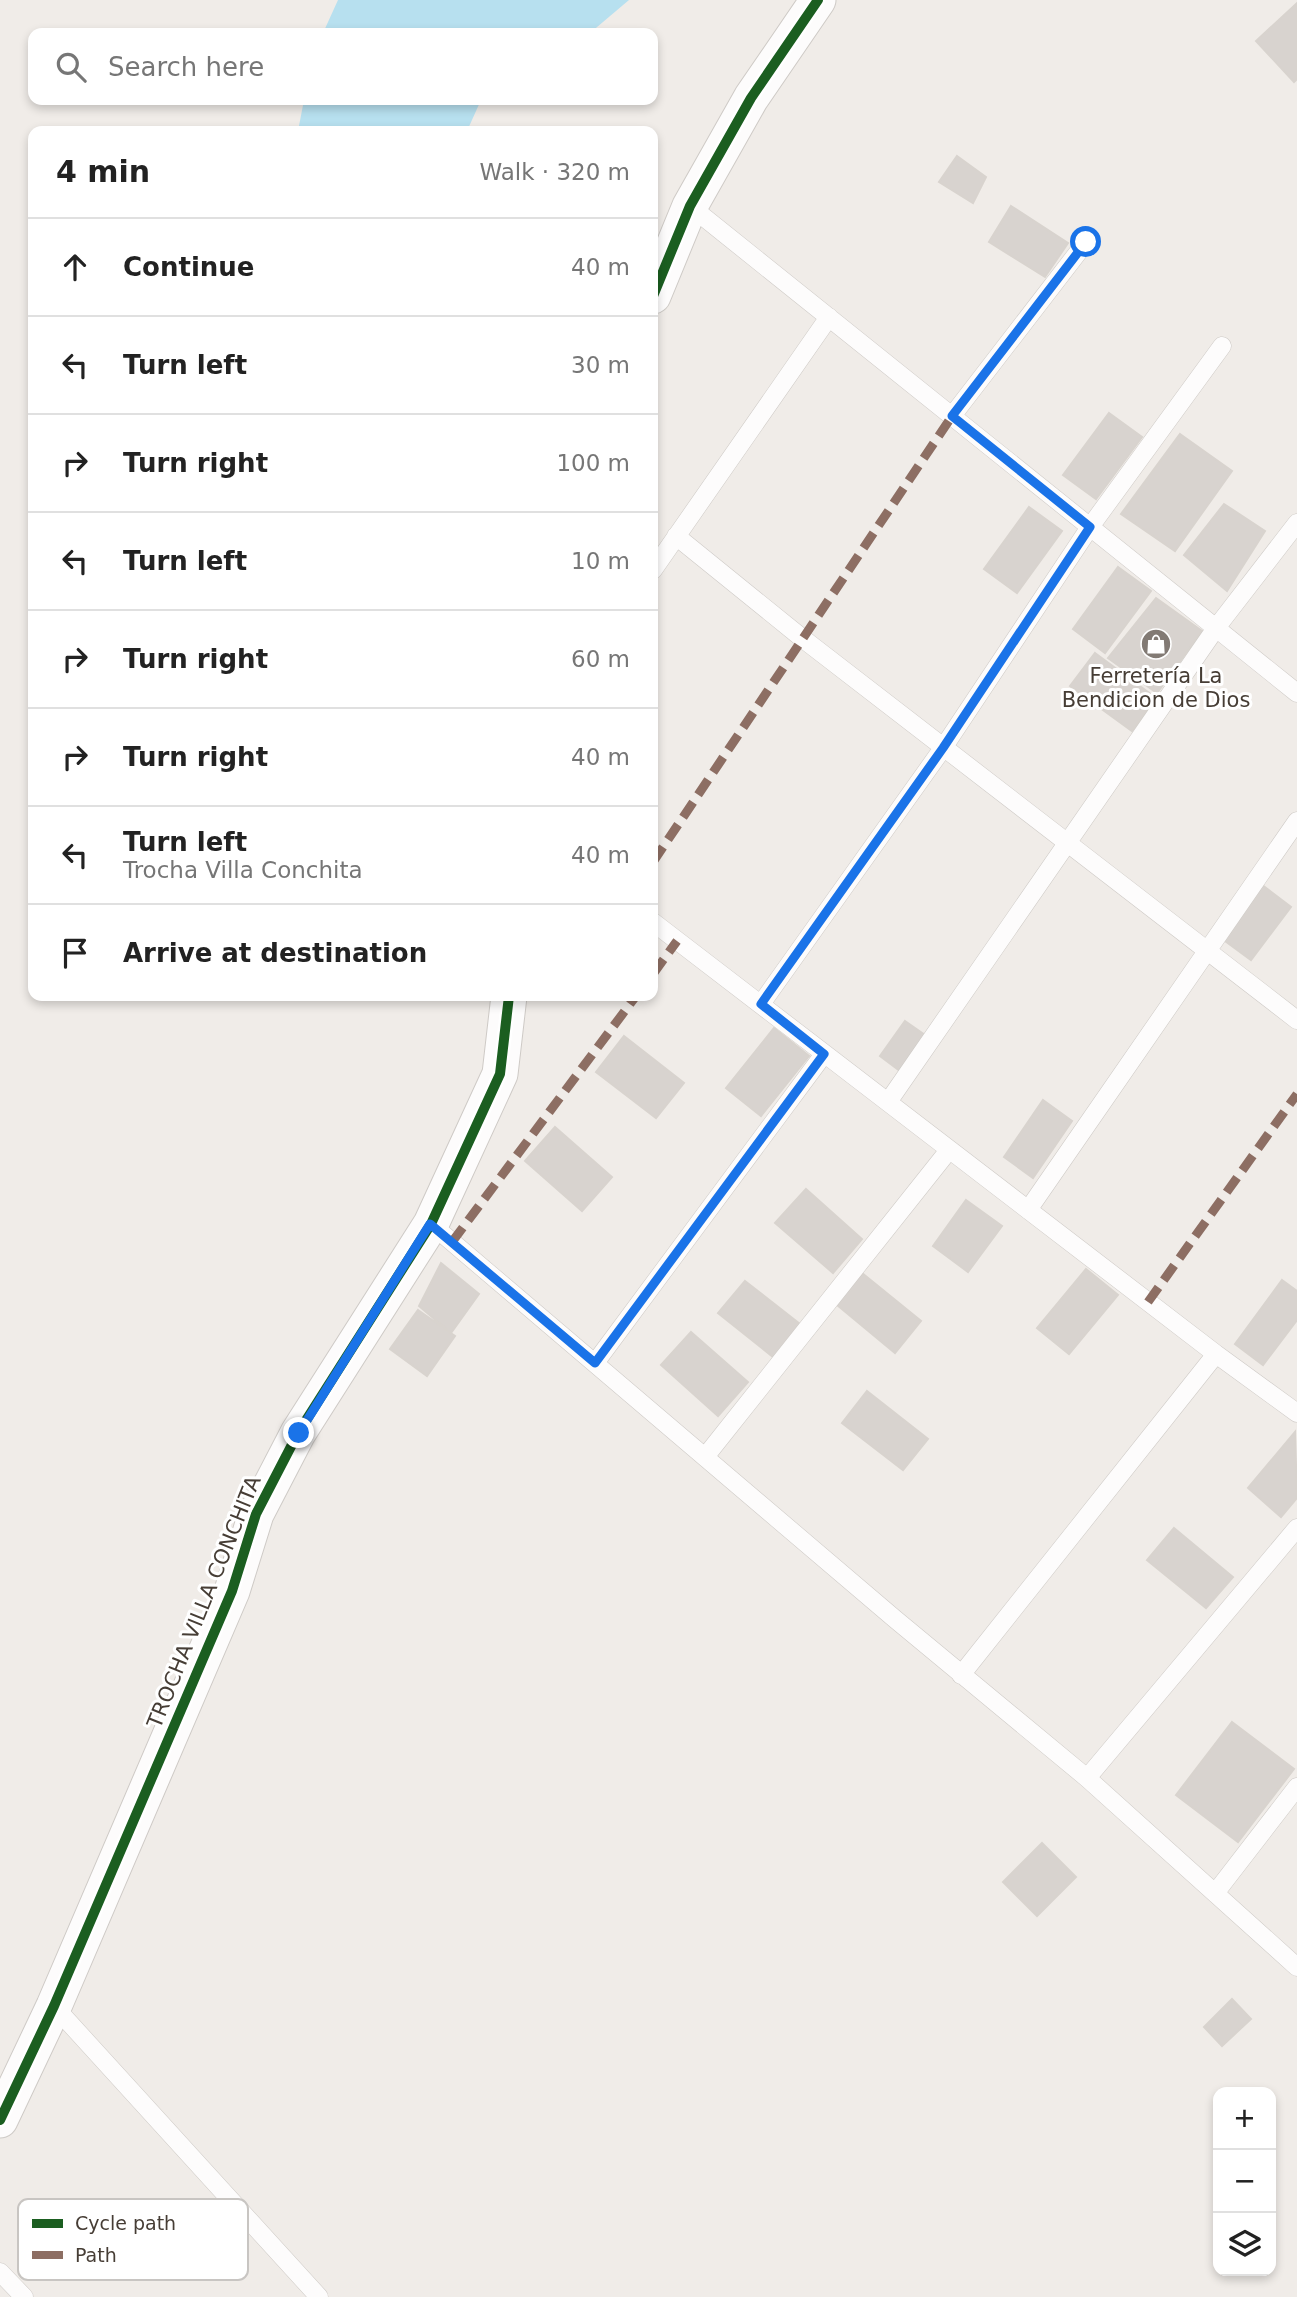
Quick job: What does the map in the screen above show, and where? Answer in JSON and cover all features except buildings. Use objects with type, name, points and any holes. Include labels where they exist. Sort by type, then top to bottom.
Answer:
[{"type":"street","points":[[658,284],[690,206],[751,97],[818,0]]},
{"type":"street","name":"TROCHA VILLA CONCHITA","points":[[0,2120],[54,2006],[232,1591],[256,1514],[299,1433],[430,1224],[500,1074],[508,1001]]},
{"type":"lane","points":[[690,206],[1297,693]]},
{"type":"lane","points":[[952,416],[1086,242]]},
{"type":"lane","points":[[658,563],[829,317]]},
{"type":"lane","points":[[761,1004],[943,748],[1090,527],[1222,346]]},
{"type":"lane","points":[[888,1102],[1216,628],[1297,523]]},
{"type":"lane","points":[[676,536],[943,748],[1297,1020]]},
{"type":"lane","points":[[1028,1210],[1297,821]]},
{"type":"lane","points":[[658,926],[1216,1354],[1297,1413]]},
{"type":"lane","points":[[595,1363],[824,1054]]},
{"type":"lane","points":[[705,1457],[949,1150]]},
{"type":"lane","points":[[430,1224],[961,1675],[1087,1778],[1297,1967]]},
{"type":"lane","points":[[961,1675],[1216,1354]]},
{"type":"lane","points":[[1087,1778],[1297,1528]]},
{"type":"lane","points":[[1216,1892],[1297,1787]]},
{"type":"lane","points":[[54,2006],[230,2199]]},
{"type":"lane","points":[[248,2219],[319,2297]]},
{"type":"lane","points":[[0,2272],[24,2297]]},
{"type":"water","points":[[338,0],[629,0],[596,28],[325,28]]},
{"type":"water","points":[[303,105],[479,105],[469,126],[299,126]]},
{"type":"marked path","points":[[658,855],[952,416]]},
{"type":"marked path","points":[[658,967],[677,941]]},
{"type":"marked path","points":[[452,1242],[632,1001]]},
{"type":"marked path","points":[[1148,1302],[1297,1094]]},
{"type":"cycle path","points":[[658,284],[690,206],[751,98],[818,0]]},
{"type":"cycle path","points":[[0,2120],[54,2006],[232,1591],[256,1514],[298,1433],[431,1224],[500,1074],[508,1001]]},
{"type":"place","name":"Ferretería La Bendicion de Dios","points":[[1156,644]]},
{"type":"route","points":[[299,1433],[430,1224],[595,1363],[824,1054],[761,1004],[943,748],[1090,527],[952,416],[1086,242]]}]
